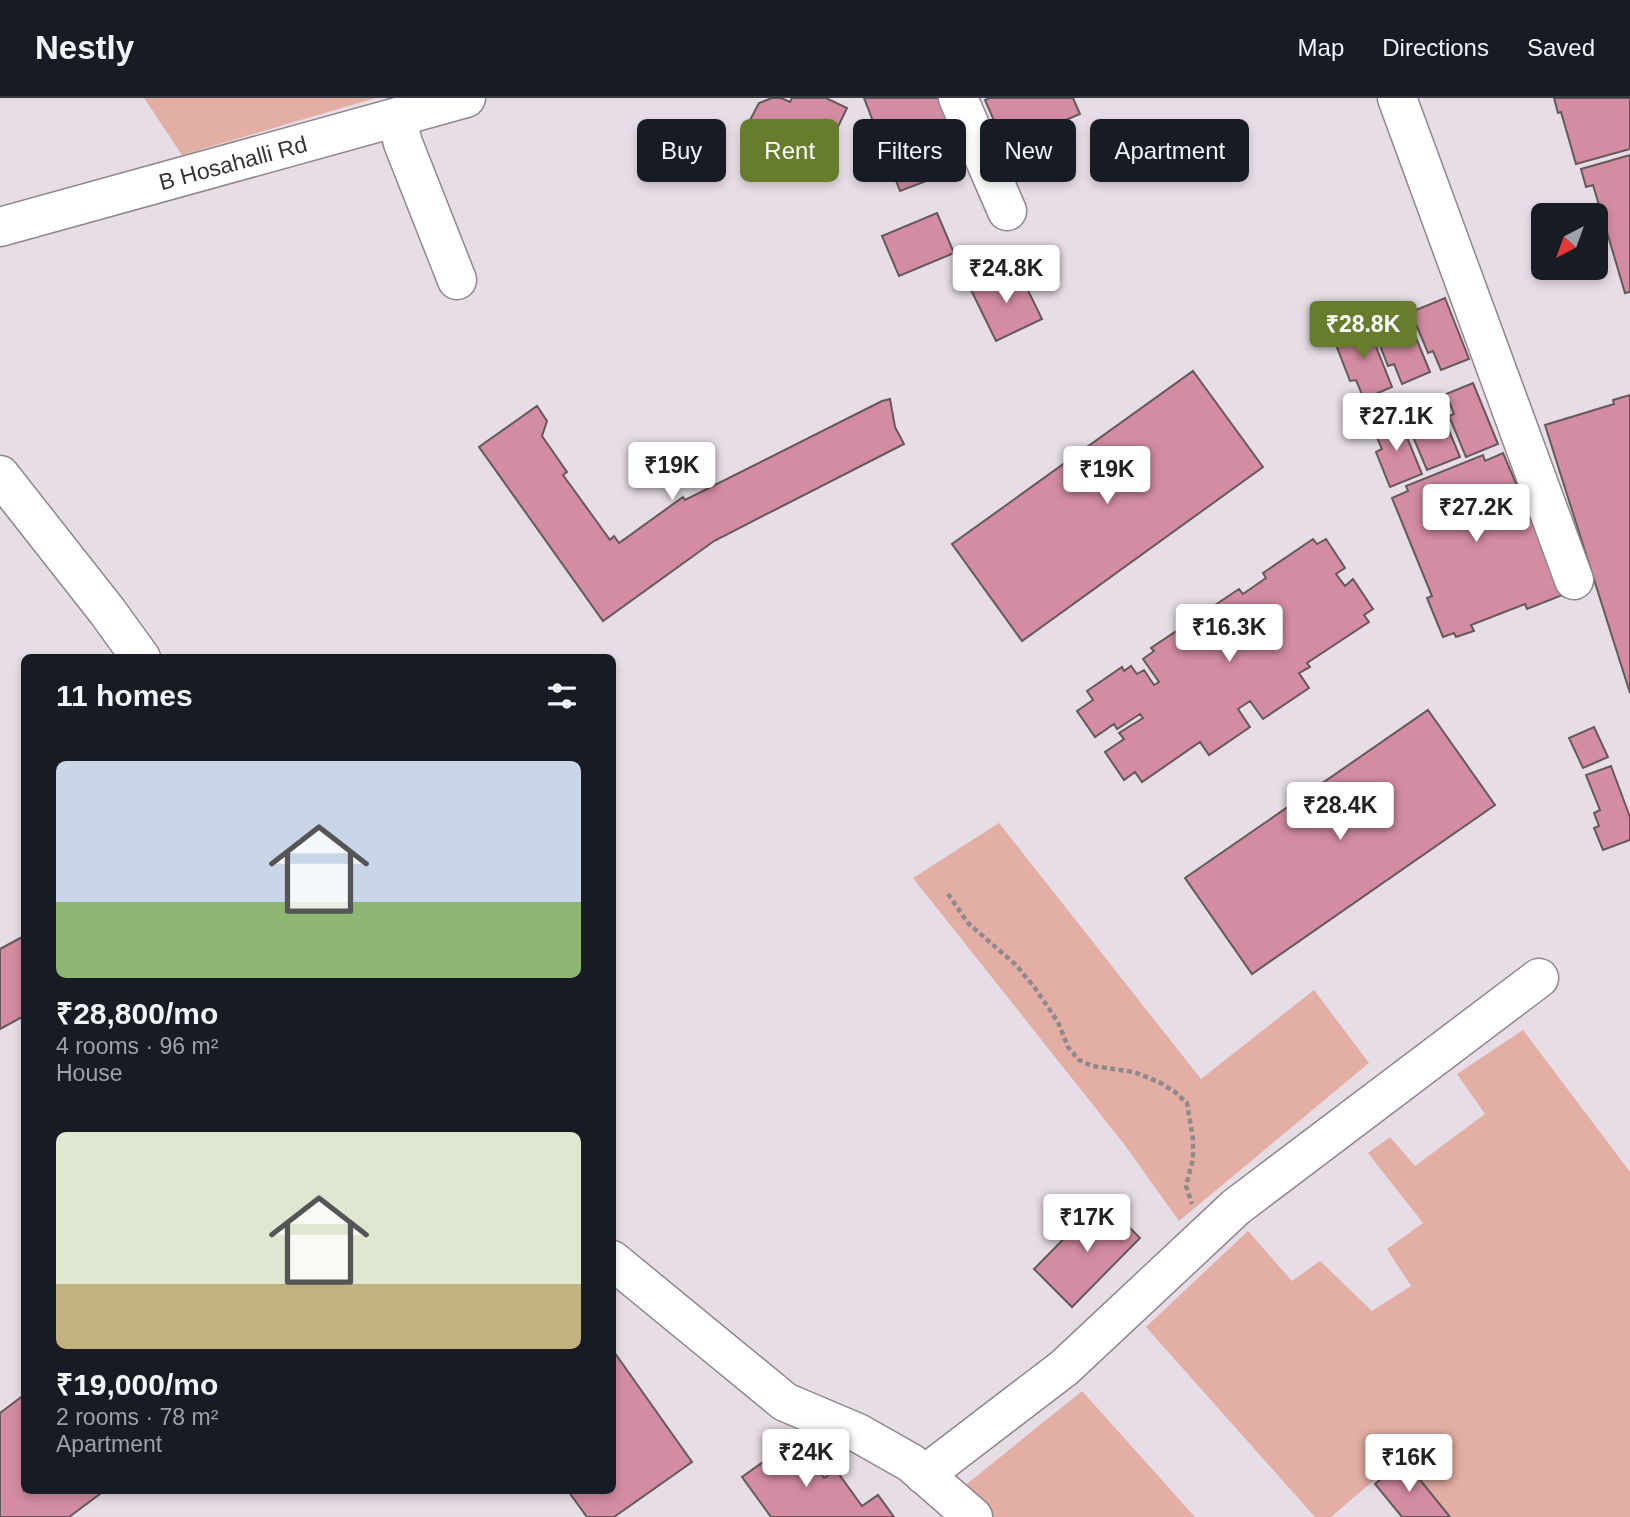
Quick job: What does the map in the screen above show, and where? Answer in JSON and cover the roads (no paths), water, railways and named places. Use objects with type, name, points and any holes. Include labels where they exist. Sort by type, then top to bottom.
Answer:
[{"type":"street","name":"B Hosahalli Rd","points":[[0,227],[466,98]]},
{"type":"street","points":[[958,98],[1007,211]]},
{"type":"street","points":[[1397,98],[1574,580]]},
{"type":"street","points":[[397,118],[403,143],[457,280]]},
{"type":"street","points":[[0,475],[138,654]]},
{"type":"street","points":[[924,1475],[1065,1368],[1237,1207],[1539,978]]},
{"type":"street","points":[[616,1263],[785,1402],[858,1433],[911,1463],[973,1517]]}]
